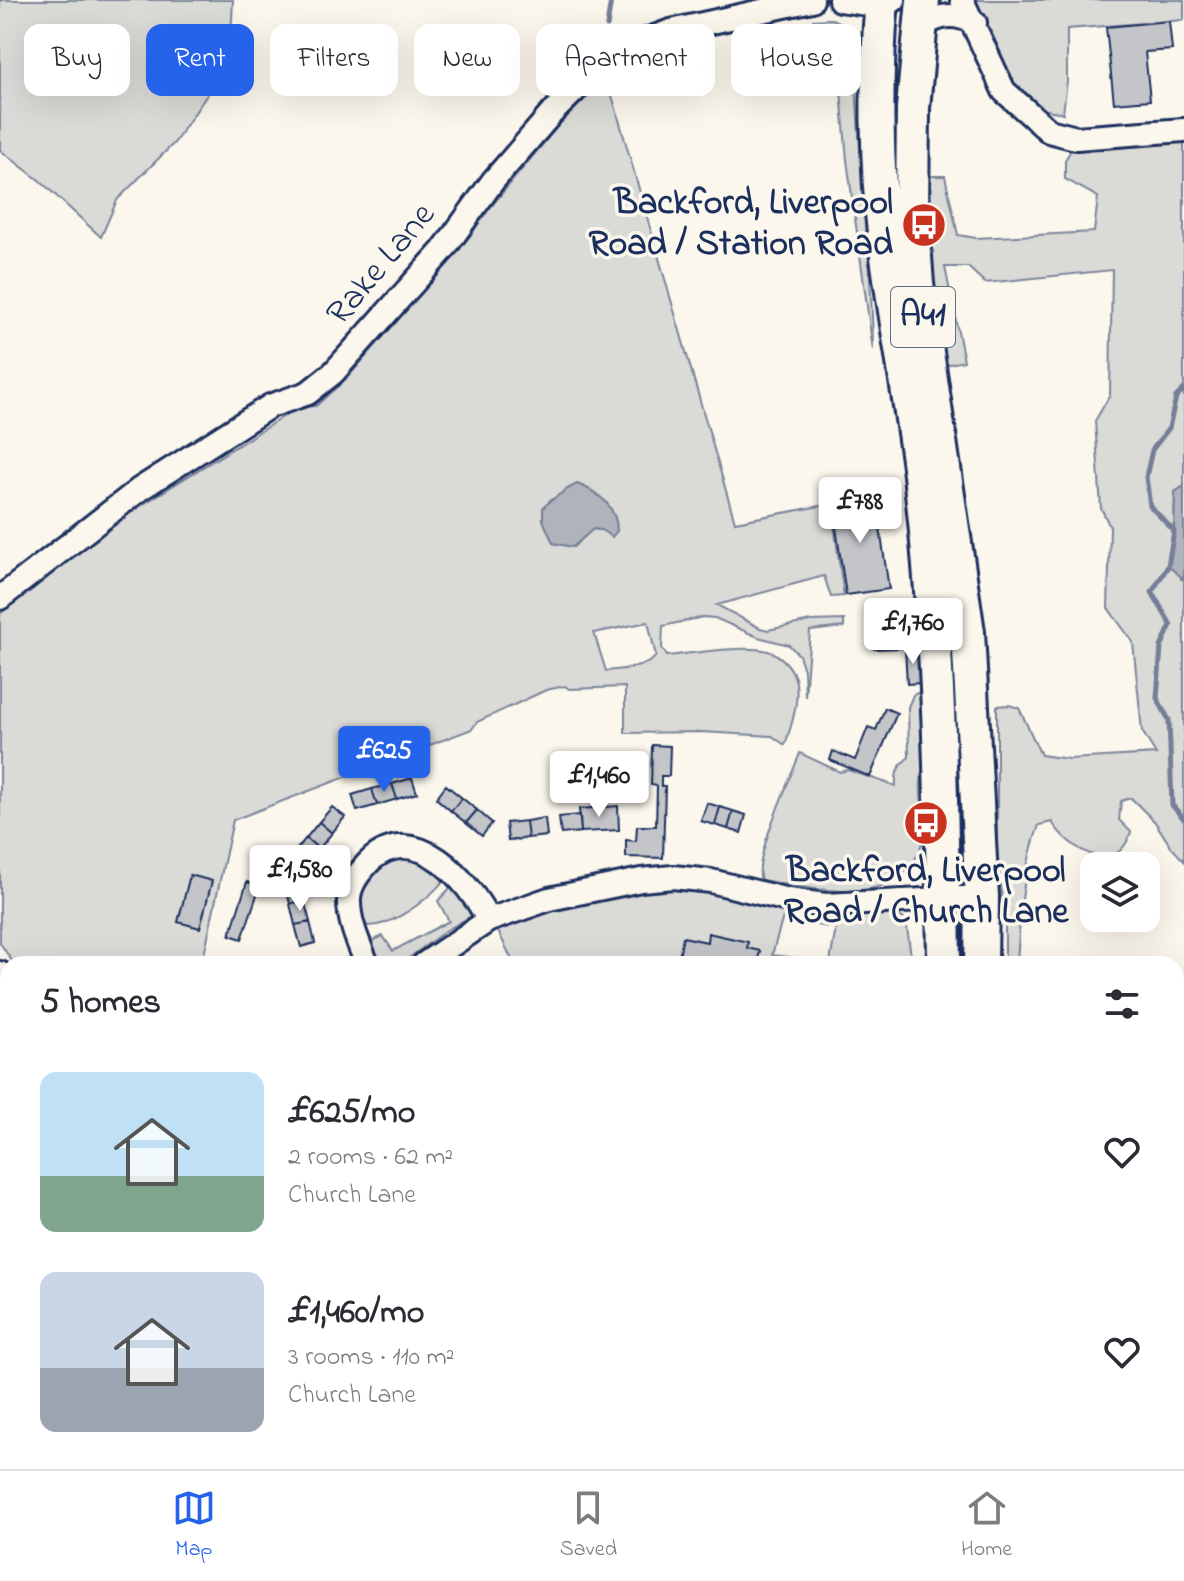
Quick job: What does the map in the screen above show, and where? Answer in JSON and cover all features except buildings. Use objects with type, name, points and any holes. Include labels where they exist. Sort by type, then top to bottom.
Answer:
[{"type":"highway","name":"A41","points":[[886,2],[879,85],[882,197],[885,239],[929,559],[944,956]]},
{"type":"highway","name":"A41","points":[[921,13],[913,108],[912,216],[917,284],[933,376],[968,632],[982,897],[981,956]]},
{"type":"street","name":"Rake Lane","points":[[0,598],[140,489],[270,406],[308,393],[333,373],[443,250],[493,181],[551,114],[603,63],[638,43],[671,31],[812,0]]},
{"type":"street","points":[[840,0],[886,2]]},
{"type":"street","points":[[962,0],[1004,91],[1049,131],[1076,138],[1184,130]]},
{"type":"street","points":[[921,13],[937,17],[959,15],[975,23]]},
{"type":"street","points":[[364,956],[350,914],[349,896],[354,881],[365,866],[379,853],[394,846],[422,851],[457,875],[477,897],[489,920]]},
{"type":"street","points":[[436,956],[489,920],[549,899],[673,877],[711,881],[788,900],[825,905],[982,897]]},
{"type":"shaded area","points":[[0,0],[233,0],[232,24],[146,24],[146,96],[206,96],[175,142],[117,200],[101,237],[39,180],[0,150]]},
{"type":"shaded area","points":[[975,0],[1184,0],[1184,20],[1067,29],[1067,81],[1063,113],[1039,107],[1016,85],[999,58]]},
{"type":"shaded area","points":[[832,19],[843,24],[814,24],[813,20]]},
{"type":"shaded area","points":[[588,96],[612,96],[735,522],[831,504],[844,596],[831,597],[824,576],[717,605],[768,630],[811,621],[844,620],[844,627],[810,631],[805,697],[804,670],[799,655],[789,645],[758,637],[715,618],[703,617],[663,626],[662,648],[667,656],[758,649],[782,659],[793,673],[797,691],[785,745],[772,736],[701,732],[625,733],[625,687],[569,689],[565,686],[546,690],[477,722],[472,729],[233,820],[204,956],[9,956],[0,943],[0,614],[97,533],[299,407],[316,406],[350,375],[471,235],[566,116]],"holes":[[[562,496],[601,530],[593,529],[573,547],[554,543],[549,501]],[[648,622],[656,656],[640,666],[606,671],[594,633]]]},
{"type":"shaded area","points":[[841,96],[857,96],[873,350]]},
{"type":"shaded area","points":[[1184,137],[1184,486],[1175,492],[1174,531],[1181,579],[1184,579],[1184,861],[1155,822],[1131,798],[1121,801],[1119,820],[1131,832],[1117,852],[1086,852],[1070,842],[1052,822],[1039,825],[1025,877],[1018,956],[1005,956],[1005,919],[997,854],[997,706],[1019,708],[1041,755],[1069,759],[1156,754],[1142,731],[1133,642],[1108,608],[1110,527],[1101,508],[1095,421],[1110,395],[1112,270],[985,283],[968,267],[945,267],[964,361],[940,366],[923,212],[929,176],[945,176],[958,235],[976,238],[1094,232],[1098,197],[1065,179],[1065,160],[1074,145]]},
{"type":"shaded area","points":[[577,484],[593,491],[605,502],[614,515],[617,531],[612,537],[593,529],[573,547],[553,543],[543,520],[543,508]]},
{"type":"shaded area","points":[[1184,486],[1184,579],[1168,566],[1174,531],[1175,492]]},
{"type":"shaded area","points":[[922,691],[929,742],[921,782],[924,828],[922,843],[911,865],[896,879],[876,888],[854,891],[761,880],[762,856],[767,838],[800,753],[840,772],[848,770],[896,786],[898,770],[909,757],[908,707],[913,695]]},
{"type":"shaded area","points":[[391,853],[425,860],[444,876],[444,880],[416,906],[390,921],[366,925],[356,921],[361,879]]},
{"type":"shaded area","points":[[460,885],[473,909],[471,916],[412,956],[372,956],[368,948],[370,942],[383,936],[393,951],[449,921],[438,901],[451,887]]},
{"type":"shaded area","points":[[685,885],[785,910],[772,955],[780,956],[510,956],[496,927],[565,906]]},
{"type":"shaded area","points":[[836,912],[886,912],[906,920],[911,956],[831,956],[836,928],[809,924],[814,915]]},
{"type":"waterway","points":[[607,24],[611,0]]},
{"type":"waterway","points":[[1184,389],[1176,397],[1169,428],[1152,450],[1146,477],[1150,506],[1174,531],[1168,566],[1152,592],[1171,625],[1161,647],[1157,698],[1169,720],[1172,805],[1184,819]]},
{"type":"place","name":"Backford, Liverpool Road / Station Road","points":[[924,225]]},
{"type":"place","name":"Backford, Liverpool Road / Church Lane","points":[[926,823]]}]
